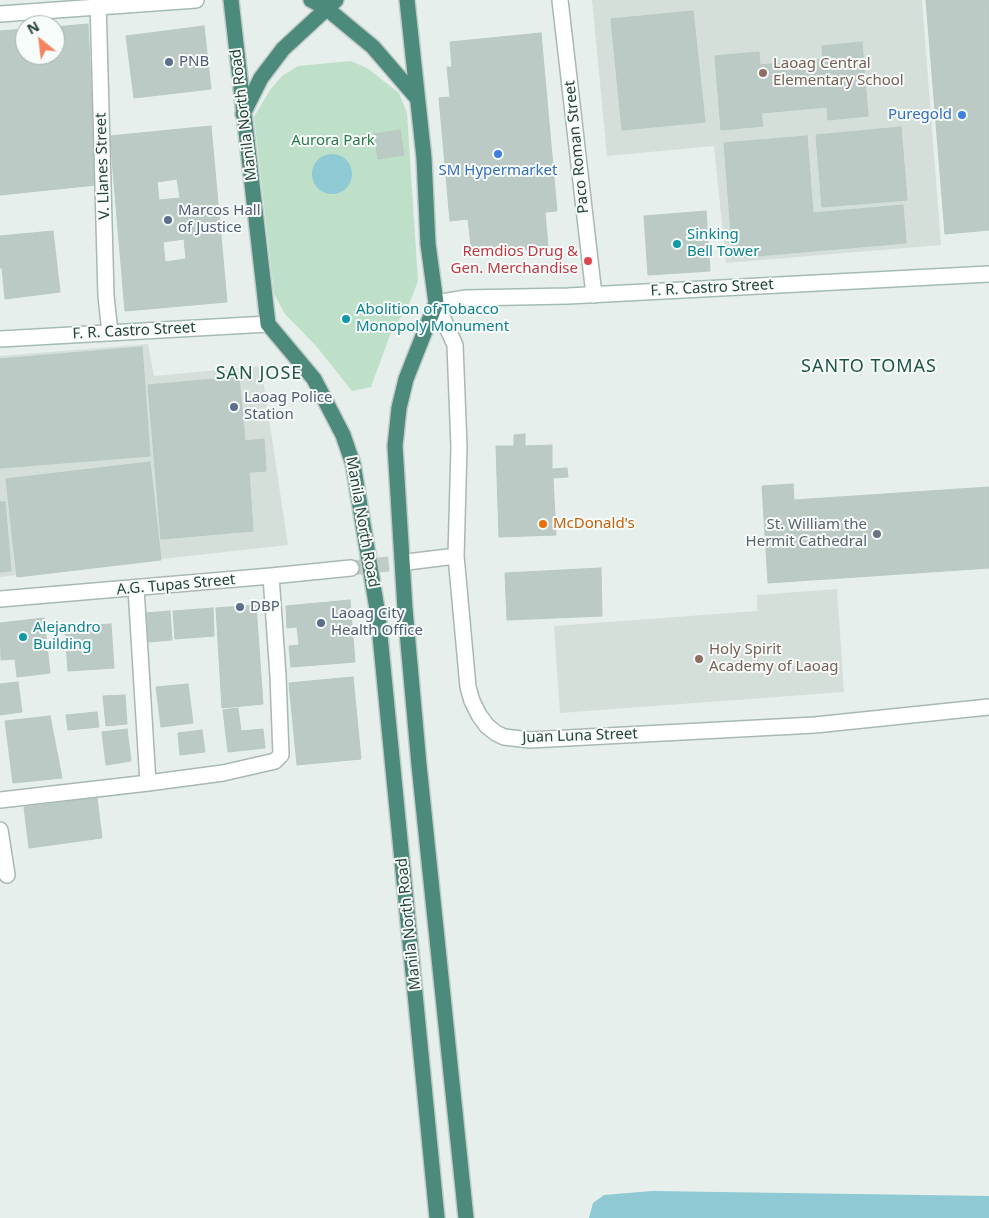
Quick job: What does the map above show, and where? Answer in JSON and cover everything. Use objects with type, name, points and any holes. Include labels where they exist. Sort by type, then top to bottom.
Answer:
[{"type":"highway","name":"Manila North Road","points":[[231,0],[268,324],[314,379],[343,435],[353,464],[378,615],[437,1218]]},
{"type":"highway","points":[[311,0],[331,4],[417,98]]},
{"type":"highway","name":"Manila North Road","points":[[406,0],[424,158],[428,244],[436,303],[406,379],[399,408],[395,446],[405,609],[419,765],[466,1218]]},
{"type":"highway","points":[[243,114],[261,78],[283,49],[331,4]]},
{"type":"street","points":[[0,14],[98,3],[196,0]]},
{"type":"street","name":"Paco Roman Street","points":[[560,0],[594,295]]},
{"type":"street","name":"V. Llanes Street","points":[[98,3],[106,296],[110,333]]},
{"type":"street","name":"F. R. Castro Street","points":[[436,303],[466,298],[594,295],[989,274]]},
{"type":"street","name":"Juan Luna Street","points":[[436,303],[455,345],[459,446],[456,556],[468,688],[472,701],[487,726],[504,737],[530,740],[815,725],[989,707]]},
{"type":"street","name":"F. R. Castro Street","points":[[0,339],[268,324]]},
{"type":"street","points":[[408,562],[456,556]]},
{"type":"street","name":"A.G. Tupas Street","points":[[0,599],[351,568]]},
{"type":"street","points":[[0,800],[223,773],[275,761],[281,754],[271,576]]},
{"type":"street","points":[[136,588],[148,782]]},
{"type":"street","points":[[0,830],[7,875]]},
{"type":"shaded area","name":"Laoag Central Elementary School","points":[[592,0],[922,0],[941,245],[726,263],[714,146],[607,156]]},
{"type":"shaded area","points":[[148,344],[154,376],[261,366],[288,545],[0,577],[0,356]]},
{"type":"shaded area","name":"Holy Spirit Academy of Laoag","points":[[837,589],[844,692],[560,713],[554,626],[757,611],[757,595]]},
{"type":"green space","name":"Aurora Park","points":[[351,61],[367,68],[399,93],[407,113],[418,281],[410,302],[390,335],[371,387],[352,391],[317,347],[285,314],[274,294],[254,117],[270,90],[282,76],[298,66]]},
{"type":"water","points":[[332,154],[346,160],[352,174],[346,188],[332,194],[318,188],[312,174],[318,160]]},
{"type":"water","points":[[652,1191],[989,1196],[989,1218],[589,1218],[593,1203],[604,1195]]},
{"type":"building","name":"Puregold","points":[[926,0],[989,0],[989,230],[945,234]]},
{"type":"building","points":[[693,11],[705,122],[622,130],[611,19]]},
{"type":"building","points":[[88,24],[96,185],[0,195],[0,31],[15,30],[15,65],[65,65],[65,26]]},
{"type":"building","name":"PNB","points":[[204,26],[211,89],[134,98],[126,36]]},
{"type":"building","name":"SM Hypermarket","points":[[541,33],[557,211],[545,212],[548,247],[472,255],[468,219],[450,221],[439,98],[450,97],[447,67],[452,67],[450,42]]},
{"type":"building","points":[[862,42],[868,116],[828,120],[827,107],[761,113],[763,126],[721,130],[715,56],[759,52],[760,65],[823,59],[822,46]]},
{"type":"building","name":"Marcos Hall of Justice","points":[[211,126],[227,302],[125,311],[110,136]],"holes":[[[177,179],[180,198],[159,200],[157,182]],[[184,239],[186,259],[165,262],[163,242]]]},
{"type":"building","points":[[901,127],[907,200],[822,207],[816,135]]},
{"type":"building","points":[[400,130],[404,155],[378,159],[374,134]]},
{"type":"building","points":[[807,136],[813,213],[903,205],[906,243],[733,258],[724,143]]},
{"type":"building","name":"Sinking Bell Tower","points":[[706,211],[710,271],[648,275],[644,216]]},
{"type":"building","points":[[53,231],[60,292],[5,299],[2,268],[0,268],[0,236]]},
{"type":"building","points":[[142,347],[150,456],[0,468],[0,359]]},
{"type":"building","points":[[239,377],[245,441],[264,439],[266,471],[249,472],[253,531],[161,539],[148,385]]},
{"type":"building","points":[[525,434],[525,446],[552,445],[552,469],[567,468],[568,477],[553,478],[556,535],[499,537],[496,446],[514,446],[514,435]]},
{"type":"building","points":[[150,462],[161,560],[17,577],[6,479]]},
{"type":"building","name":"St. William the Hermit Cathedral","points":[[793,484],[794,500],[989,487],[989,568],[768,583],[762,486]]},
{"type":"building","points":[[0,502],[5,502],[11,571],[0,572]]},
{"type":"building","points":[[601,568],[602,616],[507,620],[505,573]]},
{"type":"building","points":[[350,600],[355,662],[291,667],[289,646],[299,645],[297,627],[287,628],[286,606]]},
{"type":"building","points":[[256,605],[263,704],[222,708],[216,608]]},
{"type":"building","points":[[213,608],[214,636],[175,639],[173,611]]},
{"type":"building","points":[[170,611],[172,640],[148,642],[146,613]]},
{"type":"building","name":"Alejandro Building","points":[[44,618],[50,673],[17,677],[15,659],[1,660],[0,623]]},
{"type":"building","points":[[111,624],[114,668],[68,671],[65,627]]},
{"type":"building","points":[[353,677],[361,759],[297,765],[289,683]]},
{"type":"building","points":[[18,682],[22,712],[0,715],[0,684]]},
{"type":"building","points":[[188,684],[193,723],[161,727],[156,687]]},
{"type":"building","points":[[125,695],[127,724],[106,726],[103,696]]},
{"type":"building","points":[[238,708],[241,731],[263,729],[265,748],[228,752],[223,710]]},
{"type":"building","points":[[97,712],[99,727],[68,730],[66,715]]},
{"type":"building","points":[[50,716],[62,778],[13,783],[5,721]]},
{"type":"building","points":[[127,729],[131,761],[106,765],[102,732]]},
{"type":"building","points":[[202,730],[205,752],[180,755],[178,733]]},
{"type":"building","points":[[97,798],[102,838],[29,848],[24,807]]},
{"type":"tunnel","points":[[351,568],[407,562]]},
{"type":"place","name":"PNB","points":[[169,62]]},
{"type":"place","name":"Laoag Central Elementary School","points":[[763,73]]},
{"type":"place","name":"Puregold","points":[[962,115]]},
{"type":"place","name":"SM Hypermarket","points":[[498,154]]},
{"type":"place","name":"Marcos Hall of Justice","points":[[168,220]]},
{"type":"place","name":"Sinking Bell Tower","points":[[677,244]]},
{"type":"place","name":"Remdios Drug & Gen. Merchandise","points":[[588,261]]},
{"type":"place","name":"Abolition of Tobacco Monopoly Monument","points":[[346,319]]},
{"type":"place","name":"Laoag Police Station","points":[[234,407]]},
{"type":"place","name":"McDonald's","points":[[543,524]]},
{"type":"place","name":"St. William the Hermit Cathedral","points":[[877,534]]},
{"type":"place","name":"DBP","points":[[240,607]]},
{"type":"place","name":"Laoag City Health Office","points":[[321,623]]},
{"type":"place","name":"Alejandro Building","points":[[23,637]]},
{"type":"place","name":"Holy Spirit Academy of Laoag","points":[[699,659]]},
{"type":"district","name":"SANTO TOMAS","points":[[869,367]]},
{"type":"district","name":"SAN JOSE","points":[[259,374]]}]
